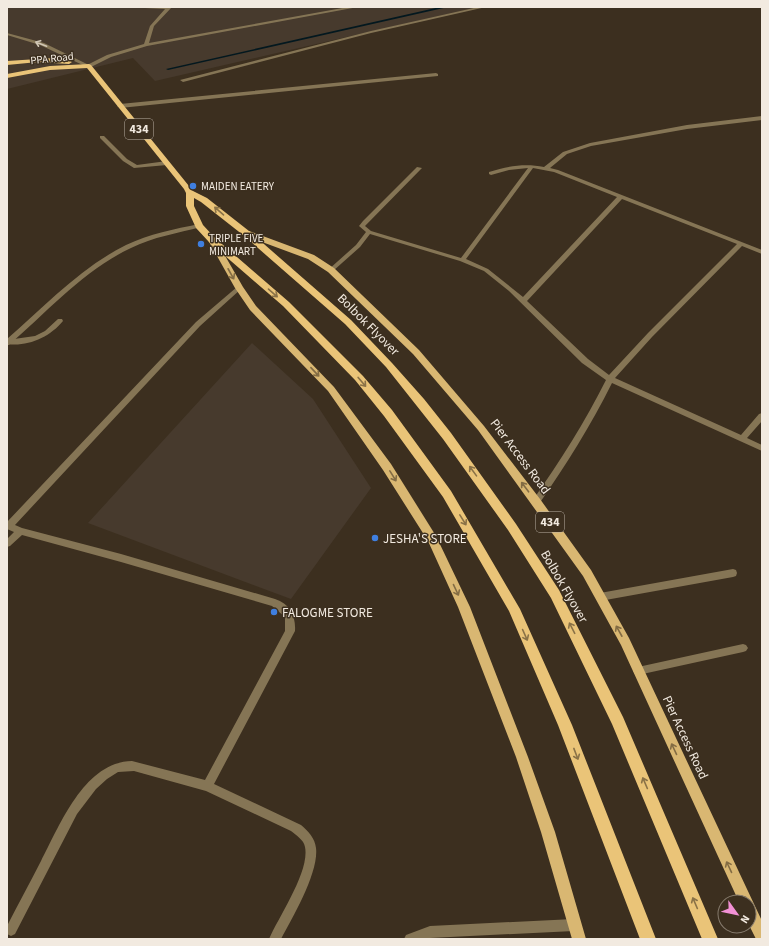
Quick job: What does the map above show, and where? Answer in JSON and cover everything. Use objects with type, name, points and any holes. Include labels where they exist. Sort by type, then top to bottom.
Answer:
[{"type":"highway","name":"PPA Road","points":[[7,63],[53,60],[90,66]]},
{"type":"highway","name":"PPA Road","points":[[7,76],[50,68],[90,66]]},
{"type":"highway","name":"Pier Access Road","points":[[90,66],[190,193],[204,200],[246,233]]},
{"type":"highway","name":"Pier Access Road","points":[[190,193],[190,206],[199,226],[212,240]]},
{"type":"highway","name":"Bolbok Flyover","points":[[246,233],[314,290],[354,327],[389,365],[447,436],[512,527],[555,594],[618,720],[710,939]]},
{"type":"highway","name":"434","points":[[212,240],[286,304],[359,378],[388,413],[447,494],[514,609],[565,725],[648,939]]},
{"type":"main road","name":"Pier Access Road","points":[[246,233],[311,257],[331,270],[416,352],[481,428],[587,573],[625,642],[742,894]]},
{"type":"main road","name":"Pier Access Road","points":[[212,240],[239,288],[253,308],[331,390],[387,467],[432,539],[464,607],[522,756],[548,832],[579,939]]},
{"type":"main road","points":[[757,926],[762,937]]},
{"type":"street","points":[[145,7],[169,8]]},
{"type":"street","points":[[7,34],[42,44],[90,66],[109,56],[146,45],[356,7]]},
{"type":"street","points":[[183,80],[371,32],[484,7]]},
{"type":"street","points":[[146,45],[152,26],[169,8]]},
{"type":"street","points":[[120,106],[436,75]]},
{"type":"street","points":[[546,168],[565,153],[590,145],[687,127],[762,118]]},
{"type":"street","points":[[102,137],[125,160],[136,167],[167,164]]},
{"type":"street","points":[[492,173],[510,166],[518,165],[546,168],[762,252]]},
{"type":"street","points":[[462,260],[532,166]]},
{"type":"street","points":[[420,168],[362,226],[369,232],[462,260],[486,270],[523,301],[573,350],[610,379],[762,448]]},
{"type":"street","points":[[523,301],[620,197]]},
{"type":"street","points":[[8,343],[81,277],[108,258],[128,246],[144,240],[199,226]]},
{"type":"street","points":[[331,270],[358,246],[369,232]]},
{"type":"street","points":[[536,502],[557,472],[593,413],[610,379],[650,335],[741,244]]},
{"type":"street","points":[[207,786],[290,631],[292,620],[288,612],[275,603],[121,558],[20,531],[8,525],[198,324],[239,288]]},
{"type":"street","points":[[8,343],[41,337],[60,321]]},
{"type":"street","points":[[742,438],[762,416]]},
{"type":"street","points":[[7,544],[20,531]]},
{"type":"street","points":[[600,597],[733,573]]},
{"type":"street","points":[[638,671],[743,648]]},
{"type":"street","points":[[11,930],[62,830],[87,792],[102,778],[116,768],[134,766],[207,786],[295,827],[305,836],[311,848],[309,866],[275,939]]},
{"type":"street","points":[[410,939],[430,932],[574,925]]},
{"type":"shaded area","points":[[7,7],[478,7],[155,81],[133,58],[7,89]]},
{"type":"shaded area","points":[[252,343],[313,399],[371,488],[291,599],[88,523]]},
{"type":"waterway","points":[[168,69],[446,7]]},
{"type":"place","name":"MAIDEN EATERY","points":[[193,186]]},
{"type":"place","name":"TRIPLE FIVE MINIMART","points":[[201,244]]},
{"type":"place","name":"JESHA'S STORE","points":[[375,538]]},
{"type":"place","name":"FALOGME STORE","points":[[274,612]]}]
